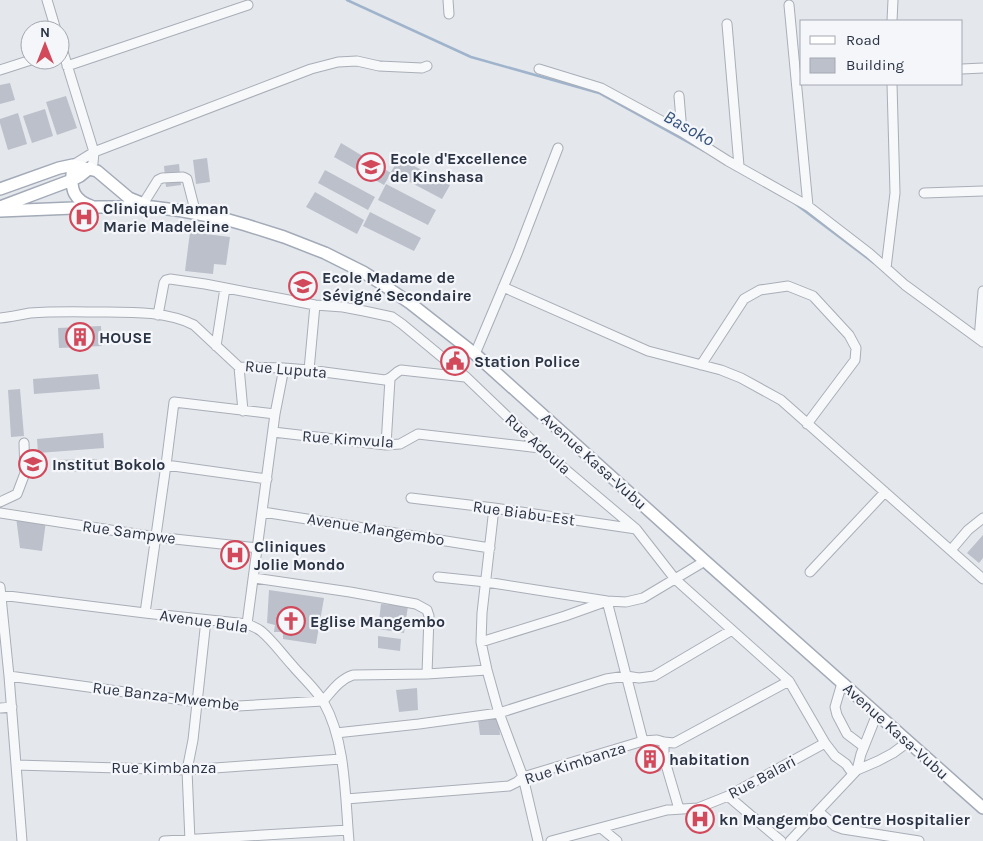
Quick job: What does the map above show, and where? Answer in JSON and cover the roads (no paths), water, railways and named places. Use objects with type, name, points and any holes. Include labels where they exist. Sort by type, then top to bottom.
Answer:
[{"type":"main road","name":"Avenue Kasa-Vubu","points":[[0,188],[58,168],[73,165],[97,171],[129,198],[148,206]]},
{"type":"main road","points":[[73,165],[73,192],[84,204],[98,207]]},
{"type":"main road","points":[[0,209],[72,180],[90,168]]},
{"type":"main road","name":"Avenue Kasa-Vubu","points":[[0,209],[148,206],[196,214],[232,221],[284,237],[312,248],[380,282],[475,354],[983,808]]},
{"type":"street","points":[[48,0],[53,20]]},
{"type":"street","points":[[448,0],[449,14]]},
{"type":"street","points":[[892,20],[893,0]]},
{"type":"street","points":[[70,65],[248,5]]},
{"type":"street","points":[[789,5],[808,206]]},
{"type":"street","points":[[727,24],[739,166]]},
{"type":"street","points":[[73,165],[94,152],[311,69],[338,62],[357,61],[379,66],[422,68],[427,66]]},
{"type":"street","points":[[0,70],[20,64]]},
{"type":"street","points":[[963,70],[983,68]]},
{"type":"street","points":[[539,69],[601,88],[682,132],[808,206],[906,284],[981,340]]},
{"type":"street","points":[[68,70],[94,152],[93,163],[90,168]]},
{"type":"street","points":[[886,268],[895,193],[892,85]]},
{"type":"street","points":[[679,96],[682,132]]},
{"type":"street","points":[[475,354],[518,252],[558,148]]},
{"type":"street","points":[[148,206],[158,180],[162,178],[183,177],[187,180],[196,214]]},
{"type":"street","points":[[924,193],[983,191]]},
{"type":"street","name":"Rue Adoula","points":[[158,315],[164,283],[170,279],[316,305],[364,310],[392,317],[466,377],[540,448],[636,529],[675,580],[789,682],[825,743],[836,756],[855,772]]},
{"type":"street","points":[[702,365],[744,299],[760,290],[788,286],[813,296],[849,334],[856,348],[855,360],[807,424]]},
{"type":"street","points":[[503,287],[648,351],[721,370],[741,378],[781,400],[983,579]]},
{"type":"street","points":[[216,346],[225,288]]},
{"type":"street","points":[[981,340],[983,292]]},
{"type":"street","points":[[309,370],[316,305]]},
{"type":"street","name":"Rue Luputa","points":[[0,318],[32,313],[141,312],[181,319],[194,325],[239,367],[309,370],[385,380],[401,370],[466,377]]},
{"type":"street","points":[[239,367],[243,411]]},
{"type":"street","points":[[248,624],[275,414],[284,368]]},
{"type":"street","points":[[386,445],[390,378]]},
{"type":"street","points":[[145,613],[174,402],[275,414]]},
{"type":"street","name":"Rue Kimvula","points":[[273,432],[386,445],[400,444],[418,434],[540,448]]},
{"type":"street","points":[[0,502],[17,494],[25,473],[24,443]]},
{"type":"street","points":[[166,465],[267,479]]},
{"type":"street","points":[[810,572],[885,492]]},
{"type":"street","name":"Rue Biabu-Est","points":[[411,498],[636,529]]},
{"type":"street","points":[[494,508],[482,613],[481,642],[499,713],[523,777],[538,841]]},
{"type":"street","name":"Avenue Mangembo","points":[[263,512],[490,548]]},
{"type":"street","name":"Rue Sampwe","points":[[0,513],[156,537],[258,548]]},
{"type":"street","points":[[951,550],[968,530],[983,518]]},
{"type":"street","points":[[438,577],[486,582],[607,601],[626,602],[644,598],[705,561]]},
{"type":"street","points":[[254,578],[416,604],[427,610],[429,616],[427,674]]},
{"type":"street","points":[[0,587],[12,707],[22,841]]},
{"type":"street","name":"Avenue Bula","points":[[0,596],[248,624],[260,630],[323,701],[330,716],[336,733],[341,759],[349,841]]},
{"type":"street","points":[[481,642],[607,601]]},
{"type":"street","points":[[607,601],[643,741]]},
{"type":"street","points":[[190,840],[187,770],[193,740],[206,620]]},
{"type":"street","points":[[336,733],[499,713],[606,679],[626,676],[639,678],[654,676],[732,630]]},
{"type":"street","points":[[323,701],[340,682],[346,677],[353,675],[427,674],[487,670]]},
{"type":"street","name":"Rue Banza-Mwembe","points":[[9,676],[238,706],[323,701]]},
{"type":"street","name":"Rue Kimbanza","points":[[346,799],[510,786],[523,777],[643,741],[656,740],[674,743],[789,682]]},
{"type":"street","points":[[842,682],[835,707],[837,715],[846,734],[864,747]]},
{"type":"street","points":[[0,708],[12,707]]},
{"type":"street","points":[[790,841],[855,772],[877,714]]},
{"type":"street","points":[[664,742],[664,758],[679,809]]},
{"type":"street","points":[[855,772],[893,753],[908,742]]},
{"type":"street","name":"Rue Balari","points":[[551,841],[667,810],[698,808],[728,796],[825,743]]},
{"type":"street","name":"Rue Kimbanza","points":[[16,765],[187,770],[341,759]]},
{"type":"street","points":[[728,796],[781,841]]},
{"type":"street","points":[[819,812],[835,826],[844,829],[919,841]]},
{"type":"street","points":[[601,828],[617,841]]},
{"type":"street","points":[[164,841],[348,830]]},
{"type":"waterway","name":"Basoko","points":[[347,0],[471,57],[599,93],[704,151]]},
{"type":"waterway","name":"Basoko","points":[[793,202],[874,263]]},
{"type":"place","name":"Ecole d'Excellence de Kinshasa","points":[[371,167]]},
{"type":"place","name":"Clinique Maman Marie Madeleine","points":[[84,217]]},
{"type":"place","name":"Ecole Madame de Sévigné Secondaire","points":[[303,286]]},
{"type":"place","name":"HOUSE","points":[[80,337]]},
{"type":"place","name":"Station Police","points":[[455,361]]},
{"type":"place","name":"Institut Bokolo","points":[[33,464]]},
{"type":"place","name":"Cliniques Jolie Mondo","points":[[235,555]]},
{"type":"place","name":"Eglise Mangembo","points":[[291,621]]},
{"type":"place","name":"habitation","points":[[650,759]]},
{"type":"place","name":"kn Mangembo Centre Hospitalier","points":[[700,819]]}]
